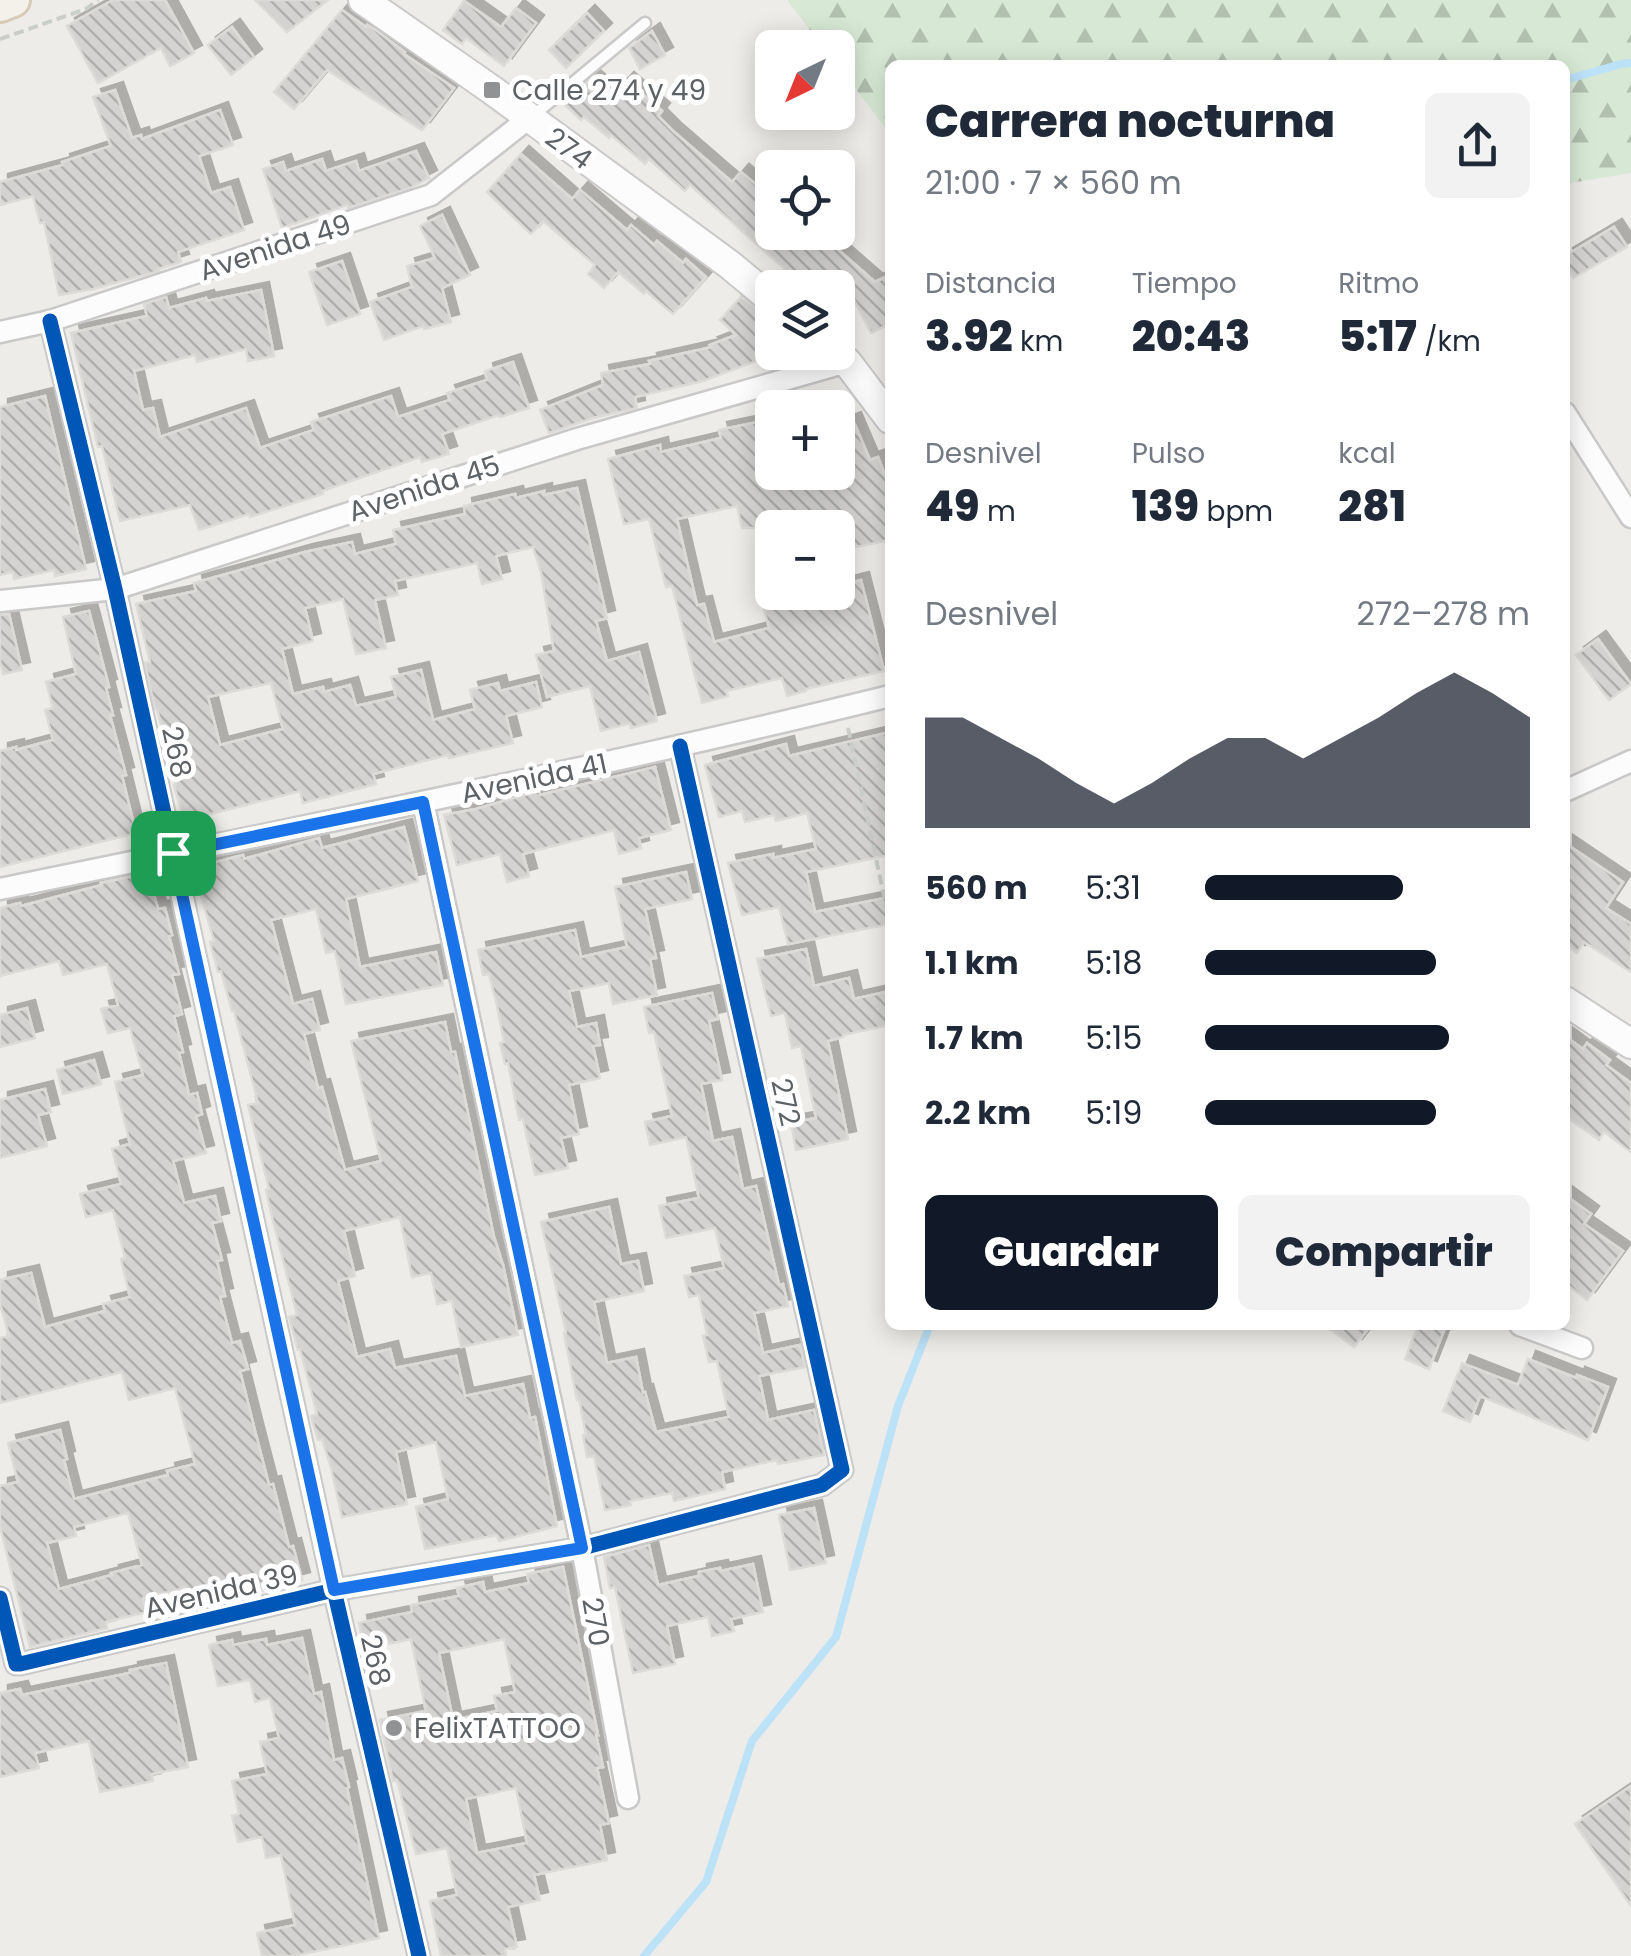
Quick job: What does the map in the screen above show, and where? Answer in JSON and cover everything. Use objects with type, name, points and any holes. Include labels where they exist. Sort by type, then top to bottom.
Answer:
[{"type":"main road","points":[[0,4],[13,0]]},
{"type":"street","name":"274","points":[[363,0],[755,286]]},
{"type":"street","name":"Avenida 49","points":[[0,332],[50,321],[431,195],[528,119]]},
{"type":"street","name":"268","points":[[50,321],[115,589],[334,1590],[419,1956]]},
{"type":"street","name":"Avenida 45","points":[[0,602],[115,589],[577,438],[799,370]]},
{"type":"street","points":[[852,370],[885,413]]},
{"type":"street","points":[[1570,421],[1631,517]]},
{"type":"street","name":"Avenida 41","points":[[0,889],[423,802],[885,697]]},
{"type":"street","name":"272","points":[[680,746],[842,1470]]},
{"type":"street","points":[[1570,789],[1631,762]]},
{"type":"street","name":"270","points":[[423,802],[582,1548],[628,1798]]},
{"type":"street","points":[[1570,1004],[1631,1044]]},
{"type":"street","points":[[1533,1330],[1582,1348]]},
{"type":"street","name":"Avenida 39","points":[[0,1598],[16,1664],[334,1590],[582,1548],[822,1485],[842,1470]]},
{"type":"lane","points":[[528,119],[645,23]]},
{"type":"path","points":[[0,39],[86,9],[98,0]]},
{"type":"path","points":[[844,708],[885,901]]},
{"type":"green space","points":[[787,0],[1631,0],[1631,173],[1570,183],[1570,60],[885,60],[885,127],[855,88],[855,30],[810,30]]},
{"type":"building","points":[[113,0],[165,0],[194,53],[170,66],[161,48],[98,83],[67,26]]},
{"type":"building","points":[[255,0],[328,0],[287,32]]},
{"type":"building","points":[[464,1],[501,27],[516,8],[536,23],[504,66],[466,38],[462,44],[443,30]]},
{"type":"building","points":[[342,10],[454,88],[422,130],[327,70],[294,109],[274,92]]},
{"type":"building","points":[[587,13],[604,31],[566,68],[549,50]]},
{"type":"building","points":[[232,27],[254,57],[231,75],[208,45]]},
{"type":"building","points":[[652,31],[665,55],[640,69],[629,48]]},
{"type":"building","points":[[592,78],[612,95],[626,80],[662,111],[658,116],[673,131],[732,182],[741,172],[755,184],[755,243],[690,185],[685,191],[649,159],[645,164],[611,135],[609,138],[584,117],[581,120],[564,104]]},
{"type":"building","points":[[115,90],[132,138],[141,135],[142,139],[220,110],[233,145],[199,156],[211,193],[230,187],[244,230],[178,252],[181,262],[159,271],[59,295],[44,222],[40,223],[33,196],[0,205],[0,182],[63,165],[62,162],[111,146],[93,97]]},
{"type":"building","points":[[416,151],[429,178],[410,188],[282,228],[263,169],[283,162],[286,171],[322,159],[326,171],[356,161],[359,171]]},
{"type":"building","points":[[521,154],[572,199],[580,190],[627,230],[631,225],[683,263],[686,259],[706,277],[673,314],[618,272],[604,288],[588,274],[595,265],[543,221],[531,234],[487,192]]},
{"type":"building","points":[[442,215],[470,275],[442,288],[451,322],[424,329],[423,326],[384,340],[370,302],[412,287],[407,266],[435,258],[420,226]]},
{"type":"building","points":[[1614,227],[1627,247],[1573,278],[1570,253]]},
{"type":"building","points":[[763,250],[839,250],[875,282],[885,277],[885,326],[871,333],[855,302],[855,270],[786,270]]},
{"type":"building","points":[[342,261],[360,314],[327,325],[309,272]]},
{"type":"building","points":[[261,290],[274,356],[248,361],[246,349],[197,362],[195,355],[134,371],[143,410],[153,408],[160,437],[246,408],[260,448],[314,430],[311,422],[391,396],[398,417],[450,400],[447,393],[487,380],[485,371],[513,362],[529,408],[442,434],[449,454],[422,462],[420,457],[250,517],[249,514],[199,530],[190,505],[120,521],[71,333],[147,316],[144,304],[166,297],[169,308]]},
{"type":"building","points":[[741,297],[755,307],[755,361],[703,381],[635,397],[637,408],[549,433],[540,410],[603,385],[601,373],[712,347],[736,335],[720,320]]},
{"type":"building","points":[[45,396],[86,569],[55,576],[54,570],[14,579],[13,572],[0,575],[0,407]]},
{"type":"building","points":[[755,423],[755,490],[855,490],[855,425],[870,460],[878,457],[885,475],[885,541],[855,547],[855,510],[755,510],[755,528],[742,528],[737,506],[677,519],[697,605],[704,604],[714,642],[769,628],[764,610],[855,610],[855,582],[861,580],[884,671],[787,696],[782,678],[726,691],[728,696],[702,703],[672,586],[666,587],[649,519],[624,524],[608,459],[660,445],[661,452],[721,438],[719,430]]},
{"type":"building","points":[[577,488],[607,618],[596,621],[607,661],[639,652],[657,721],[601,731],[590,686],[547,697],[536,655],[554,651],[533,547],[496,556],[502,579],[482,584],[477,563],[395,581],[398,595],[375,600],[386,648],[356,654],[343,599],[305,608],[313,641],[282,649],[293,694],[350,685],[356,706],[396,697],[391,677],[421,670],[433,720],[475,709],[470,690],[498,683],[500,691],[536,682],[542,707],[506,716],[513,743],[373,774],[376,784],[303,803],[300,791],[184,821],[155,709],[145,663],[150,662],[136,604],[196,591],[194,583],[305,552],[352,542],[355,554],[396,544],[393,530],[465,514],[464,506],[515,494],[516,498],[544,491],[544,495]],"holes":[[[271,683],[283,729],[220,745],[208,697]]]},
{"type":"building","points":[[89,611],[109,687],[106,688],[110,715],[136,833],[0,867],[0,751],[53,740],[45,710],[53,708],[46,682],[76,674],[63,617]]},
{"type":"building","points":[[9,614],[22,670],[3,674],[0,615]]},
{"type":"building","points":[[1598,639],[1631,684],[1609,700],[1576,655]]},
{"type":"building","points":[[885,733],[885,856],[806,872],[815,912],[885,898],[885,925],[788,944],[779,907],[742,915],[728,863],[816,849],[807,813],[776,821],[774,815],[745,822],[742,811],[719,817],[705,765],[786,744],[789,756]]},
{"type":"building","points":[[655,767],[671,830],[639,838],[641,848],[619,854],[614,830],[523,854],[529,876],[507,882],[500,854],[457,865],[444,815]]},
{"type":"building","points":[[404,827],[418,881],[346,899],[360,967],[436,952],[443,985],[346,1004],[335,951],[326,953],[316,909],[271,920],[293,1004],[312,999],[320,1030],[304,1034],[345,1170],[381,1161],[351,1041],[445,1022],[451,1052],[455,1052],[518,1335],[461,1347],[452,1301],[437,1304],[431,1273],[412,1277],[400,1217],[344,1231],[355,1276],[338,1281],[357,1357],[390,1349],[395,1368],[456,1356],[465,1396],[523,1384],[530,1418],[535,1417],[557,1526],[499,1541],[497,1535],[425,1549],[416,1507],[448,1499],[436,1442],[396,1452],[407,1504],[342,1517],[331,1468],[311,1416],[317,1414],[289,1317],[297,1315],[248,1105],[258,1103],[234,1011],[221,971],[218,972],[210,942],[214,941],[193,868],[243,855],[244,859],[319,838],[322,848]]},
{"type":"building","points":[[1570,846],[1623,882],[1606,908],[1631,924],[1631,972],[1584,942],[1577,953],[1570,948]]},
{"type":"building","points":[[686,872],[692,899],[645,909],[656,958],[650,959],[657,995],[613,1004],[609,983],[569,991],[577,1027],[596,1023],[600,1045],[593,1046],[600,1078],[569,1085],[579,1134],[561,1138],[568,1168],[535,1175],[500,1043],[504,1042],[489,974],[483,975],[478,950],[575,930],[581,957],[627,947],[615,887]]},
{"type":"building","points":[[148,873],[158,909],[165,908],[179,974],[172,975],[182,1014],[174,1016],[183,1052],[179,1053],[189,1095],[197,1093],[202,1114],[196,1116],[206,1153],[173,1161],[184,1203],[215,1196],[221,1221],[212,1223],[222,1260],[217,1261],[225,1296],[220,1297],[232,1343],[240,1341],[248,1369],[240,1371],[269,1485],[273,1484],[302,1580],[249,1594],[247,1588],[189,1602],[185,1588],[143,1598],[146,1612],[106,1622],[107,1628],[30,1647],[0,1526],[0,1486],[18,1482],[8,1443],[60,1430],[74,1499],[168,1475],[167,1471],[195,1464],[175,1388],[129,1400],[122,1372],[0,1403],[0,1338],[9,1336],[0,1303],[0,1280],[31,1273],[45,1327],[105,1311],[103,1304],[130,1297],[113,1210],[86,1217],[80,1194],[121,1184],[112,1149],[130,1144],[115,1082],[143,1075],[130,1028],[108,1033],[101,1009],[118,1005],[107,964],[63,975],[59,961],[0,976],[0,908],[20,903],[21,906]],"holes":[[[128,1513],[142,1565],[59,1589],[47,1543],[76,1536],[74,1527]]]},
{"type":"building","points":[[806,949],[814,986],[849,978],[854,999],[885,992],[885,1026],[828,1041],[848,1139],[796,1150],[791,1123],[816,1118],[801,1046],[792,1048],[785,1013],[771,1016],[757,959]]},
{"type":"building","points":[[712,993],[718,1019],[709,1021],[722,1080],[701,1084],[713,1141],[732,1137],[743,1189],[756,1186],[779,1285],[783,1284],[788,1306],[754,1313],[763,1353],[800,1345],[805,1367],[759,1376],[768,1420],[814,1410],[824,1455],[722,1472],[725,1489],[674,1501],[672,1493],[605,1510],[594,1456],[587,1457],[566,1332],[541,1222],[609,1207],[621,1264],[638,1261],[644,1291],[594,1302],[607,1363],[636,1357],[656,1432],[729,1417],[717,1361],[709,1362],[699,1295],[689,1297],[684,1276],[724,1268],[715,1228],[666,1238],[659,1206],[699,1198],[686,1137],[650,1145],[645,1122],[672,1116],[654,1032],[649,1033],[644,1007]]},
{"type":"building","points":[[27,1008],[35,1038],[0,1047],[0,1015]]},
{"type":"building","points":[[1570,1040],[1583,1049],[1587,1043],[1610,1060],[1606,1065],[1631,1083],[1631,1152],[1604,1132],[1599,1140],[1570,1120]]},
{"type":"building","points":[[94,1060],[101,1084],[63,1094],[57,1070]]},
{"type":"building","points":[[45,1089],[51,1112],[38,1115],[47,1146],[0,1158],[0,1100]]},
{"type":"building","points":[[1570,1199],[1591,1214],[1584,1224],[1623,1251],[1587,1300],[1570,1287]]},
{"type":"building","points":[[1331,1330],[1367,1330],[1354,1347]]},
{"type":"building","points":[[1416,1330],[1444,1330],[1429,1369],[1405,1359]]},
{"type":"building","points":[[1528,1359],[1608,1387],[1588,1440],[1480,1396],[1470,1422],[1443,1411],[1462,1363],[1518,1385]]},
{"type":"building","points":[[814,1508],[826,1563],[790,1570],[779,1515]]},
{"type":"building","points":[[649,1545],[658,1585],[699,1576],[699,1572],[753,1564],[763,1612],[731,1619],[734,1631],[712,1636],[708,1617],[667,1626],[675,1664],[633,1673],[615,1587],[610,1588],[604,1557]]},
{"type":"building","points":[[563,1567],[603,1767],[597,1768],[609,1823],[600,1825],[607,1860],[534,1875],[540,1900],[508,1907],[517,1947],[505,1949],[506,1956],[441,1956],[430,1901],[457,1895],[447,1848],[416,1854],[397,1780],[393,1781],[380,1720],[426,1711],[411,1639],[364,1649],[359,1623],[412,1612],[411,1605],[459,1596],[457,1588],[483,1582],[485,1592],[529,1583],[527,1574]],"holes":[[[504,1639],[515,1692],[494,1696],[497,1711],[453,1720],[439,1653]],[[516,1788],[527,1843],[477,1853],[466,1799]]]},
{"type":"building","points":[[302,1638],[314,1694],[321,1692],[334,1760],[342,1758],[379,1938],[293,1956],[262,1956],[257,1933],[295,1925],[281,1855],[266,1858],[262,1837],[238,1842],[232,1816],[239,1814],[232,1781],[267,1774],[260,1742],[279,1738],[270,1698],[255,1702],[250,1680],[218,1686],[209,1645],[266,1639],[267,1645]]},
{"type":"building","points":[[166,1663],[188,1767],[152,1774],[153,1781],[100,1792],[89,1741],[35,1753],[39,1768],[0,1777],[0,1693],[20,1689],[22,1695]]},
{"type":"building","points":[[1631,1786],[1631,1906],[1575,1824]]},
{"type":"waterway","points":[[1570,79],[1631,63]]},
{"type":"waterway","points":[[644,1956],[706,1882],[752,1741],[836,1637],[898,1406],[928,1330]]},
{"type":"cycle path","points":[[50,321],[115,589],[334,1590],[419,1956]]},
{"type":"cycle path","points":[[0,1598],[16,1664],[20,1664],[334,1590],[582,1548],[822,1485],[842,1470],[680,746]]},
{"type":"place","name":"Calle 274 y 49","points":[[492,90]]},
{"type":"place","name":"FelixTATTOO","points":[[394,1728]]},
{"type":"route","points":[[423,802],[582,1548],[334,1590],[173,853],[423,802]]}]
